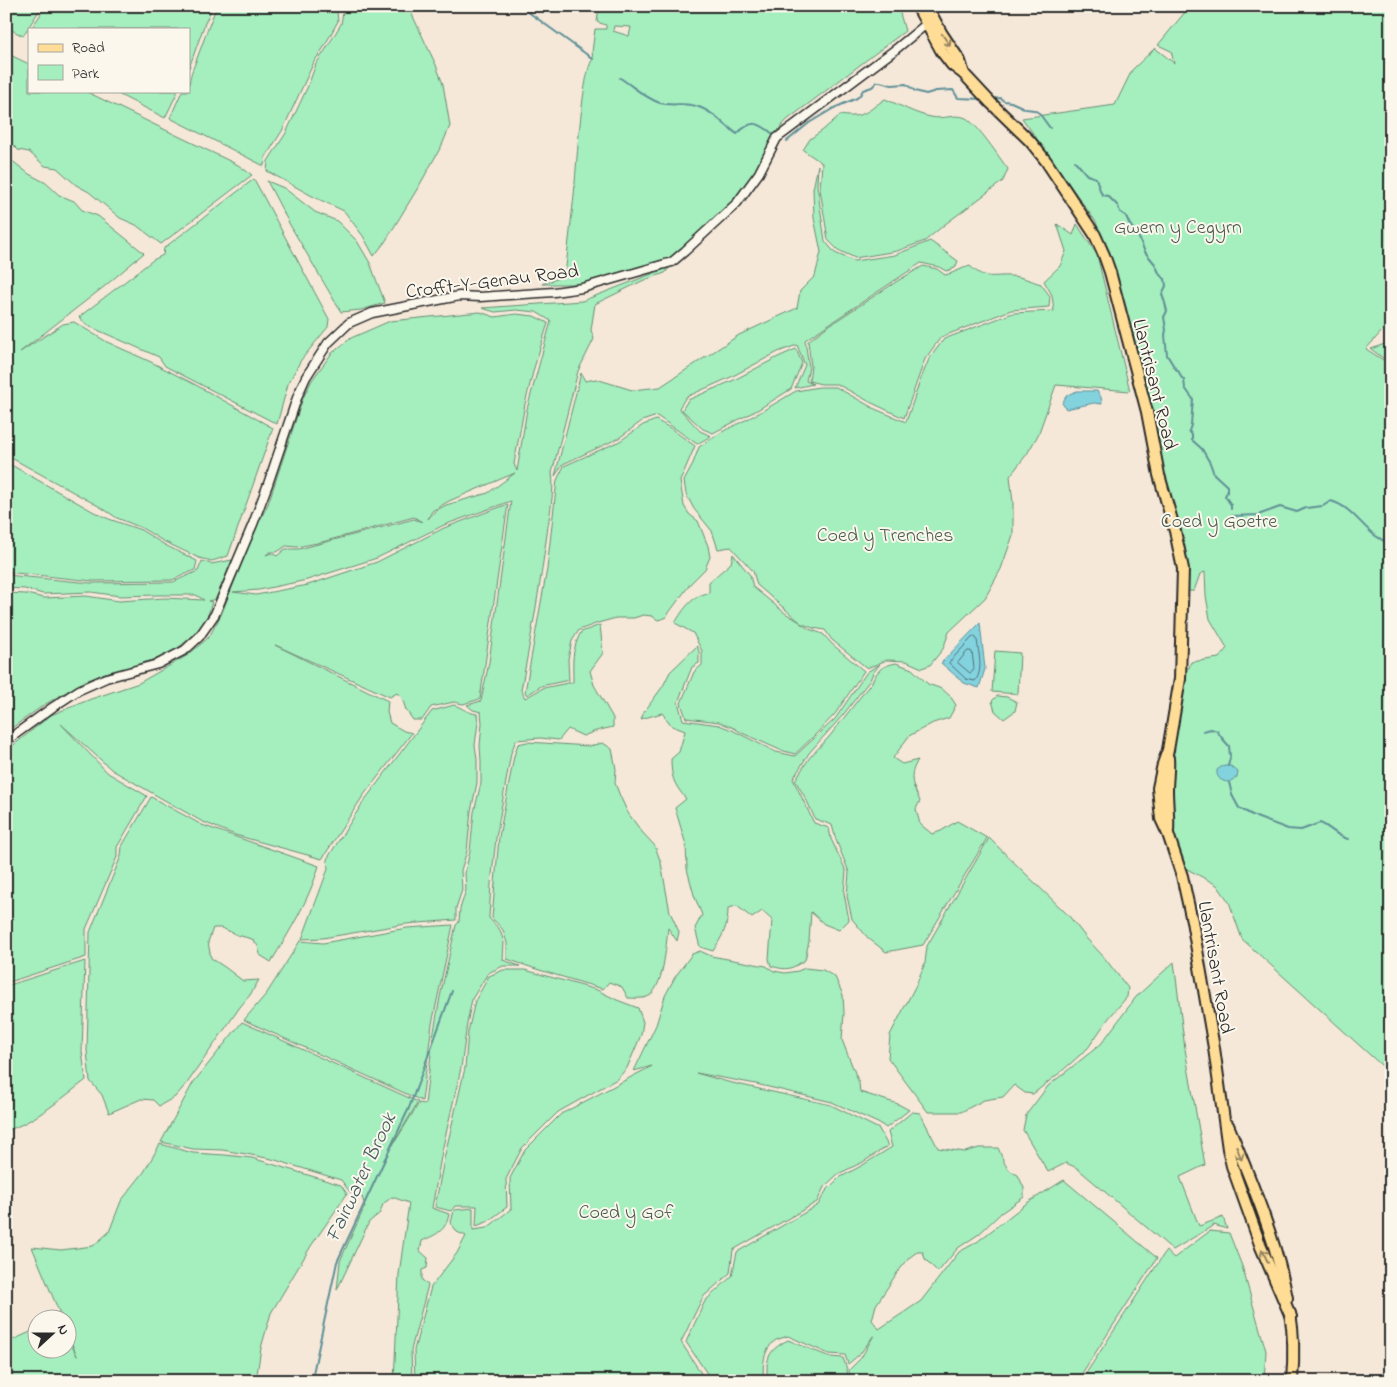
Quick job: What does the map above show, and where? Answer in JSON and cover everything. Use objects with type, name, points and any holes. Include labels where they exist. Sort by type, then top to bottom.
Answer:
[{"type":"main road","name":"Llantrisant Road","points":[[917,6],[930,21]]},
{"type":"main road","name":"Llantrisant Road","points":[[927,6],[930,21],[942,52],[952,65],[964,74],[982,95],[1030,141],[1046,161],[1095,235],[1110,272],[1142,392],[1159,475],[1183,569],[1180,669],[1168,750],[1158,788],[1161,819],[1182,876],[1192,921],[1222,1108],[1269,1234],[1284,1284],[1290,1317],[1294,1362],[1292,1381]]},
{"type":"street","name":"Crofft-Y-Genau Road","points":[[6,741],[53,706],[83,688],[113,676],[158,664],[185,650],[200,637],[215,614],[237,563],[268,484],[301,387],[320,353],[343,327],[355,319],[372,313],[459,296],[480,297],[554,292],[582,288],[672,262],[736,203],[759,173],[777,138],[896,49],[930,21]]},
{"type":"green space","points":[[6,6],[42,6],[23,36],[6,27]]},
{"type":"green space","points":[[46,6],[213,6],[190,65],[190,28],[32,28]]},
{"type":"green space","points":[[217,6],[335,6],[338,21],[314,62],[282,131],[265,158],[264,166],[170,118],[182,92],[190,92],[190,79]]},
{"type":"green space","points":[[341,6],[408,6],[443,84],[450,126],[442,145],[419,186],[385,242],[374,256],[363,236],[344,211],[267,171],[268,161],[286,133],[316,64],[341,24],[343,12]]},
{"type":"green space","points":[[599,6],[898,6],[905,31],[787,120],[772,137],[758,167],[736,197],[672,258],[581,284],[542,284],[565,276],[580,123],[586,82],[593,59],[595,29],[606,29],[606,25],[597,22]],"holes":[[[614,26],[631,27],[629,36],[613,31]]]},
{"type":"green space","points":[[1190,6],[1391,6],[1391,321],[1366,349],[1391,365],[1391,1074],[1242,939],[1229,902],[1217,885],[1187,869],[1176,845],[1169,791],[1173,732],[1183,668],[1189,668],[1191,662],[1219,658],[1227,648],[1210,619],[1206,596],[1205,572],[1200,574],[1194,591],[1188,591],[1183,546],[1152,420],[1104,244],[1096,222],[1022,118],[1115,105],[1132,70],[1155,48],[1174,63],[1171,51],[1158,45]]},
{"type":"green space","points":[[6,53],[28,64],[28,92],[87,92],[238,165],[252,175],[161,244],[136,225],[120,218],[89,192],[76,185],[57,168],[45,166],[29,152],[18,150],[6,138]]},
{"type":"green space","points":[[114,92],[178,92],[165,118]]},
{"type":"green space","points":[[885,99],[925,116],[935,118],[958,116],[966,118],[982,134],[1008,169],[1003,181],[925,241],[897,251],[855,258],[838,250],[828,240],[820,189],[822,163],[803,150],[810,139],[840,115],[860,115]]},
{"type":"green space","points":[[6,156],[29,174],[46,183],[59,195],[74,201],[82,210],[98,216],[144,253],[20,352],[63,324],[74,322],[107,342],[194,384],[273,428],[228,556],[212,561],[199,558],[163,541],[142,528],[117,518],[6,455]]},
{"type":"green space","points":[[818,165],[817,185],[825,241],[835,253],[854,261],[895,255],[930,241],[958,261],[955,268],[946,271],[939,267],[921,263],[805,340],[809,367],[806,381],[813,384],[795,388],[805,365],[797,345],[778,352],[731,377],[686,397],[679,408],[700,431],[711,436],[697,444],[657,416],[642,421],[619,438],[563,464],[555,476],[581,373],[585,381],[596,379],[632,390],[660,387],[739,335],[797,308],[800,291],[815,276],[821,252],[814,218],[813,189]]},
{"type":"green space","points":[[254,179],[329,319],[328,327],[301,360],[288,384],[277,424],[165,366],[159,357],[86,325],[79,317],[153,260],[163,255],[164,248]]},
{"type":"green space","points":[[267,181],[284,188],[315,212],[337,221],[357,241],[370,263],[385,303],[361,310],[341,312],[290,225]]},
{"type":"green space","name":"Coed y Trenches","points":[[1057,224],[1073,235],[1077,224],[1097,255],[1130,391],[1056,385],[1038,435],[1027,454],[1010,476],[1013,503],[1013,535],[1001,569],[985,598],[949,632],[943,649],[930,665],[922,668],[906,661],[887,660],[867,668],[832,640],[825,630],[800,623],[809,629],[823,634],[864,671],[835,714],[795,754],[780,750],[719,722],[686,718],[681,703],[694,672],[702,665],[702,651],[693,633],[675,623],[693,600],[709,593],[709,582],[731,563],[733,554],[750,575],[753,587],[785,613],[800,622],[757,585],[753,571],[731,547],[718,549],[712,531],[694,509],[686,494],[684,481],[699,447],[796,391],[819,387],[836,387],[875,409],[906,422],[929,359],[944,339],[1013,313],[1054,311],[1052,295],[1044,281],[1060,266],[1066,251]]},
{"type":"green space","points":[[923,266],[937,269],[945,275],[970,266],[980,274],[1014,276],[1026,279],[1041,284],[1050,296],[1049,307],[1011,310],[941,337],[925,359],[904,418],[837,384],[821,384],[809,381],[811,366],[808,341],[825,328]]},
{"type":"green space","points":[[670,267],[665,273],[642,281],[595,304],[591,330],[594,339],[578,371],[552,473],[552,496],[544,554],[521,690],[525,698],[543,688],[573,682],[573,656],[581,632],[600,625],[603,653],[590,671],[594,685],[613,718],[613,727],[583,736],[568,729],[559,740],[540,738],[516,740],[511,753],[496,838],[489,918],[500,930],[504,942],[503,960],[520,966],[503,966],[488,973],[472,999],[461,1068],[442,1151],[432,1208],[449,1214],[448,1220],[436,1234],[422,1241],[420,1251],[428,1258],[427,1268],[422,1270],[422,1280],[428,1285],[411,1350],[412,1381],[394,1381],[399,1274],[409,1203],[392,1197],[383,1204],[380,1213],[369,1222],[337,1290],[340,1261],[365,1206],[362,1197],[350,1192],[341,1180],[272,1159],[222,1150],[193,1149],[161,1142],[193,1083],[242,1022],[418,1102],[383,1161],[419,1103],[425,1104],[433,1037],[456,925],[459,922],[460,909],[466,890],[465,873],[470,851],[474,812],[481,783],[481,712],[473,710],[467,705],[481,701],[489,662],[511,501],[444,525],[377,558],[307,580],[259,590],[233,592],[256,595],[308,585],[377,562],[444,528],[508,504],[480,699],[463,704],[454,702],[431,707],[422,720],[413,720],[406,710],[402,698],[397,693],[390,697],[275,645],[388,701],[387,712],[390,723],[412,733],[363,796],[322,859],[235,835],[201,821],[112,770],[61,724],[108,773],[147,796],[117,847],[117,857],[86,929],[86,957],[6,983],[6,751],[51,715],[139,683],[188,655],[209,637],[221,615],[255,530],[268,504],[303,398],[312,380],[332,353],[351,338],[390,321],[480,312],[495,317],[516,314],[534,316],[548,323],[525,404],[514,464],[517,471],[527,409],[551,321],[536,312],[516,310],[495,312],[482,308],[582,301]],"holes":[[[515,473],[488,493],[446,505],[435,511],[428,519],[432,511],[449,501]],[[414,517],[422,522],[414,519],[299,549],[285,549],[277,556],[271,553],[266,555],[270,552],[277,552],[286,546],[297,547],[322,542]]]},
{"type":"green space","points":[[1391,338],[1391,364],[1371,349],[1387,343]]},
{"type":"green space","points":[[796,349],[802,363],[791,389],[759,409],[713,433],[703,429],[682,410],[688,400],[734,380]]},
{"type":"green space","points":[[656,420],[695,446],[680,481],[684,506],[689,514],[698,521],[708,546],[710,557],[705,569],[691,583],[665,618],[658,620],[652,616],[643,615],[634,618],[616,618],[579,630],[572,641],[568,659],[569,680],[541,686],[527,695],[525,692],[547,569],[557,480],[564,466],[620,441],[643,425]]},
{"type":"green space","points":[[6,462],[94,512],[141,530],[197,561],[195,570],[172,580],[93,581],[6,572]]},
{"type":"green space","points":[[232,560],[216,599],[208,601],[212,602],[205,625],[177,649],[160,658],[85,681],[44,705],[6,732],[6,593],[26,594],[44,598],[86,596],[119,601],[165,598],[204,600],[196,595],[120,596],[91,592],[43,594],[25,589],[6,588],[6,575],[91,583],[173,582],[198,571],[202,561],[211,564]]},
{"type":"green space","points":[[697,646],[699,663],[692,667],[678,702],[683,720],[719,725],[776,752],[795,756],[835,719],[867,672],[880,664],[843,715],[809,753],[793,779],[814,823],[829,828],[831,839],[846,871],[844,893],[849,920],[839,930],[824,924],[811,912],[809,941],[805,960],[789,968],[771,966],[769,959],[772,920],[762,911],[752,918],[737,906],[728,908],[724,931],[713,951],[700,947],[695,928],[702,915],[687,869],[686,845],[675,808],[686,799],[674,780],[671,766],[671,759],[679,752],[685,731],[672,726],[662,713],[641,719],[670,672]]},
{"type":"green space","points":[[995,651],[1020,653],[1018,694],[992,692]]},
{"type":"green space","points":[[896,663],[912,669],[928,684],[942,689],[956,705],[949,718],[933,723],[909,736],[893,758],[902,764],[918,760],[913,771],[912,780],[920,801],[916,809],[920,824],[932,834],[957,821],[987,838],[923,945],[886,952],[868,938],[852,919],[847,896],[849,872],[832,825],[815,819],[795,780],[810,757],[829,737],[872,682],[876,674],[887,665]]},
{"type":"green space","points":[[997,696],[1007,697],[1017,702],[1015,711],[1004,719],[995,711],[992,701]]},
{"type":"green space","points":[[454,705],[477,714],[478,722],[475,745],[477,783],[471,811],[467,851],[461,870],[462,890],[456,908],[456,920],[406,924],[323,938],[302,939],[328,869],[327,859],[364,801],[432,711]]},
{"type":"green space","points":[[527,742],[589,746],[603,743],[612,749],[616,769],[615,783],[628,813],[655,846],[661,863],[670,912],[679,932],[677,941],[668,928],[661,976],[653,993],[647,997],[628,998],[622,987],[609,982],[603,989],[507,959],[507,943],[503,930],[492,918],[499,837],[514,756],[518,744]]},
{"type":"green space","points":[[151,797],[202,825],[319,866],[315,879],[292,927],[271,962],[260,955],[258,946],[252,939],[222,928],[213,928],[208,942],[211,958],[243,981],[259,980],[188,1082],[175,1097],[159,1106],[153,1100],[141,1099],[109,1113],[102,1095],[90,1081],[87,1051],[90,932],[121,856],[122,846]]},
{"type":"green space","points":[[989,838],[1069,916],[1128,988],[1127,997],[1108,1019],[1088,1048],[1033,1094],[1025,1093],[1014,1085],[1003,1097],[984,1100],[961,1112],[928,1112],[888,1058],[890,1035],[916,985],[925,963],[927,946]]},
{"type":"green space","points":[[453,925],[432,1024],[422,1101],[244,1020],[267,993],[300,941],[323,943],[407,928]]},
{"type":"green space","name":"Coed y Gof","points":[[700,951],[711,956],[766,966],[774,971],[785,973],[805,968],[823,970],[835,977],[843,995],[842,1040],[859,1083],[860,1092],[898,1104],[909,1110],[886,1128],[832,1102],[756,1084],[696,1073],[831,1105],[879,1129],[888,1146],[863,1162],[838,1174],[824,1187],[817,1202],[733,1250],[730,1273],[703,1297],[681,1342],[706,1381],[415,1381],[414,1350],[431,1287],[457,1253],[466,1236],[457,1232],[451,1223],[454,1210],[473,1208],[473,1230],[487,1228],[511,1209],[510,1178],[525,1150],[561,1114],[652,1066],[634,1071],[656,1025],[665,996],[675,977],[692,954]]},
{"type":"green space","points":[[85,961],[82,1052],[86,1080],[38,1115],[6,1131],[6,986]]},
{"type":"green space","points":[[1174,962],[1185,1049],[1205,1165],[1180,1177],[1199,1226],[1223,1217],[1227,1229],[1214,1225],[1173,1250],[1077,1168],[1066,1163],[1048,1172],[1023,1130],[1026,1115],[1048,1086],[1101,1044],[1136,997]]},
{"type":"green space","points":[[503,970],[525,970],[597,990],[638,1008],[643,1022],[641,1035],[627,1068],[617,1079],[558,1112],[522,1148],[506,1179],[507,1207],[487,1222],[476,1226],[477,1206],[455,1206],[451,1211],[435,1207],[465,1068],[468,1032],[475,1001],[489,976]]},
{"type":"green space","points":[[912,1112],[920,1113],[938,1148],[965,1152],[979,1148],[998,1148],[1007,1167],[1018,1175],[1024,1188],[1024,1197],[1001,1213],[979,1234],[958,1248],[938,1272],[925,1259],[923,1252],[917,1252],[910,1257],[876,1305],[872,1320],[879,1329],[921,1301],[959,1252],[977,1242],[1027,1203],[1064,1180],[1157,1258],[1077,1381],[850,1381],[849,1370],[861,1358],[874,1335],[860,1354],[848,1364],[845,1355],[829,1354],[786,1336],[776,1340],[768,1348],[763,1364],[764,1381],[712,1381],[686,1342],[705,1301],[732,1276],[737,1252],[818,1205],[826,1191],[839,1178],[892,1147],[888,1132]]},
{"type":"green space","points":[[160,1144],[193,1153],[252,1158],[341,1185],[347,1194],[311,1246],[271,1313],[261,1348],[256,1381],[194,1381],[96,1376],[135,1381],[6,1381],[6,1343],[28,1333],[28,1360],[78,1360],[78,1310],[58,1310],[32,1247],[61,1250],[93,1246],[109,1232],[121,1201],[144,1172]]},
{"type":"green space","points":[[1210,1231],[1229,1233],[1242,1266],[1266,1351],[1264,1381],[1081,1381],[1166,1251],[1174,1258]]},
{"type":"green space","points":[[788,1340],[830,1357],[843,1358],[847,1369],[848,1381],[768,1381],[767,1367],[769,1356],[776,1348]]},
{"type":"water","points":[[1077,391],[1097,391],[1101,397],[1102,404],[1094,403],[1066,409],[1062,403],[1067,395]]},
{"type":"water","points":[[980,623],[985,669],[979,688],[964,683],[941,663]]},
{"type":"water","points":[[1225,766],[1231,766],[1238,772],[1237,777],[1229,782],[1222,780],[1217,775],[1217,770]]},
{"type":"waterway","points":[[520,6],[593,59]]},
{"type":"waterway","points":[[620,78],[644,95],[660,103],[691,105],[704,109],[737,134],[751,124],[759,125],[773,134]]},
{"type":"waterway","points":[[787,141],[809,123],[834,108],[857,98],[863,90],[872,87],[877,82],[892,85],[906,84],[915,91],[926,94],[936,91],[953,90],[958,98],[982,99]]},
{"type":"waterway","points":[[992,99],[1000,98],[1026,109],[1034,110],[1039,113],[1050,128]]},
{"type":"waterway","points":[[1075,161],[1087,175],[1096,178],[1101,193],[1108,196],[1118,206],[1120,212],[1126,216],[1145,252],[1155,264],[1160,275],[1165,279],[1166,286],[1162,294],[1167,311],[1164,317],[1167,355],[1184,380],[1185,388],[1193,399],[1189,431],[1192,435],[1192,440],[1202,449],[1214,474],[1227,486],[1225,496],[1231,505],[1231,509]]},
{"type":"waterway","points":[[1231,516],[1258,515],[1280,507],[1297,512],[1306,508],[1323,506],[1331,501],[1349,510],[1373,534],[1391,545]]},
{"type":"waterway","points":[[1203,731],[1211,729],[1217,731],[1229,746],[1230,756]]},
{"type":"waterway","points":[[1228,766],[1230,758]]},
{"type":"waterway","points":[[1229,782],[1232,795],[1239,808],[1254,816]]},
{"type":"waterway","points":[[1256,817],[1288,829],[1301,830],[1320,823],[1348,839]]},
{"type":"waterway","name":"Fairwater Brook","points":[[313,1381],[312,1378],[337,1262],[409,1108],[452,991]]},
{"type":"park label","name":"Gwern y Cegyrn","points":[[1178,226]]},
{"type":"park label","name":"Coed y Goetre","points":[[1219,520]]}]
